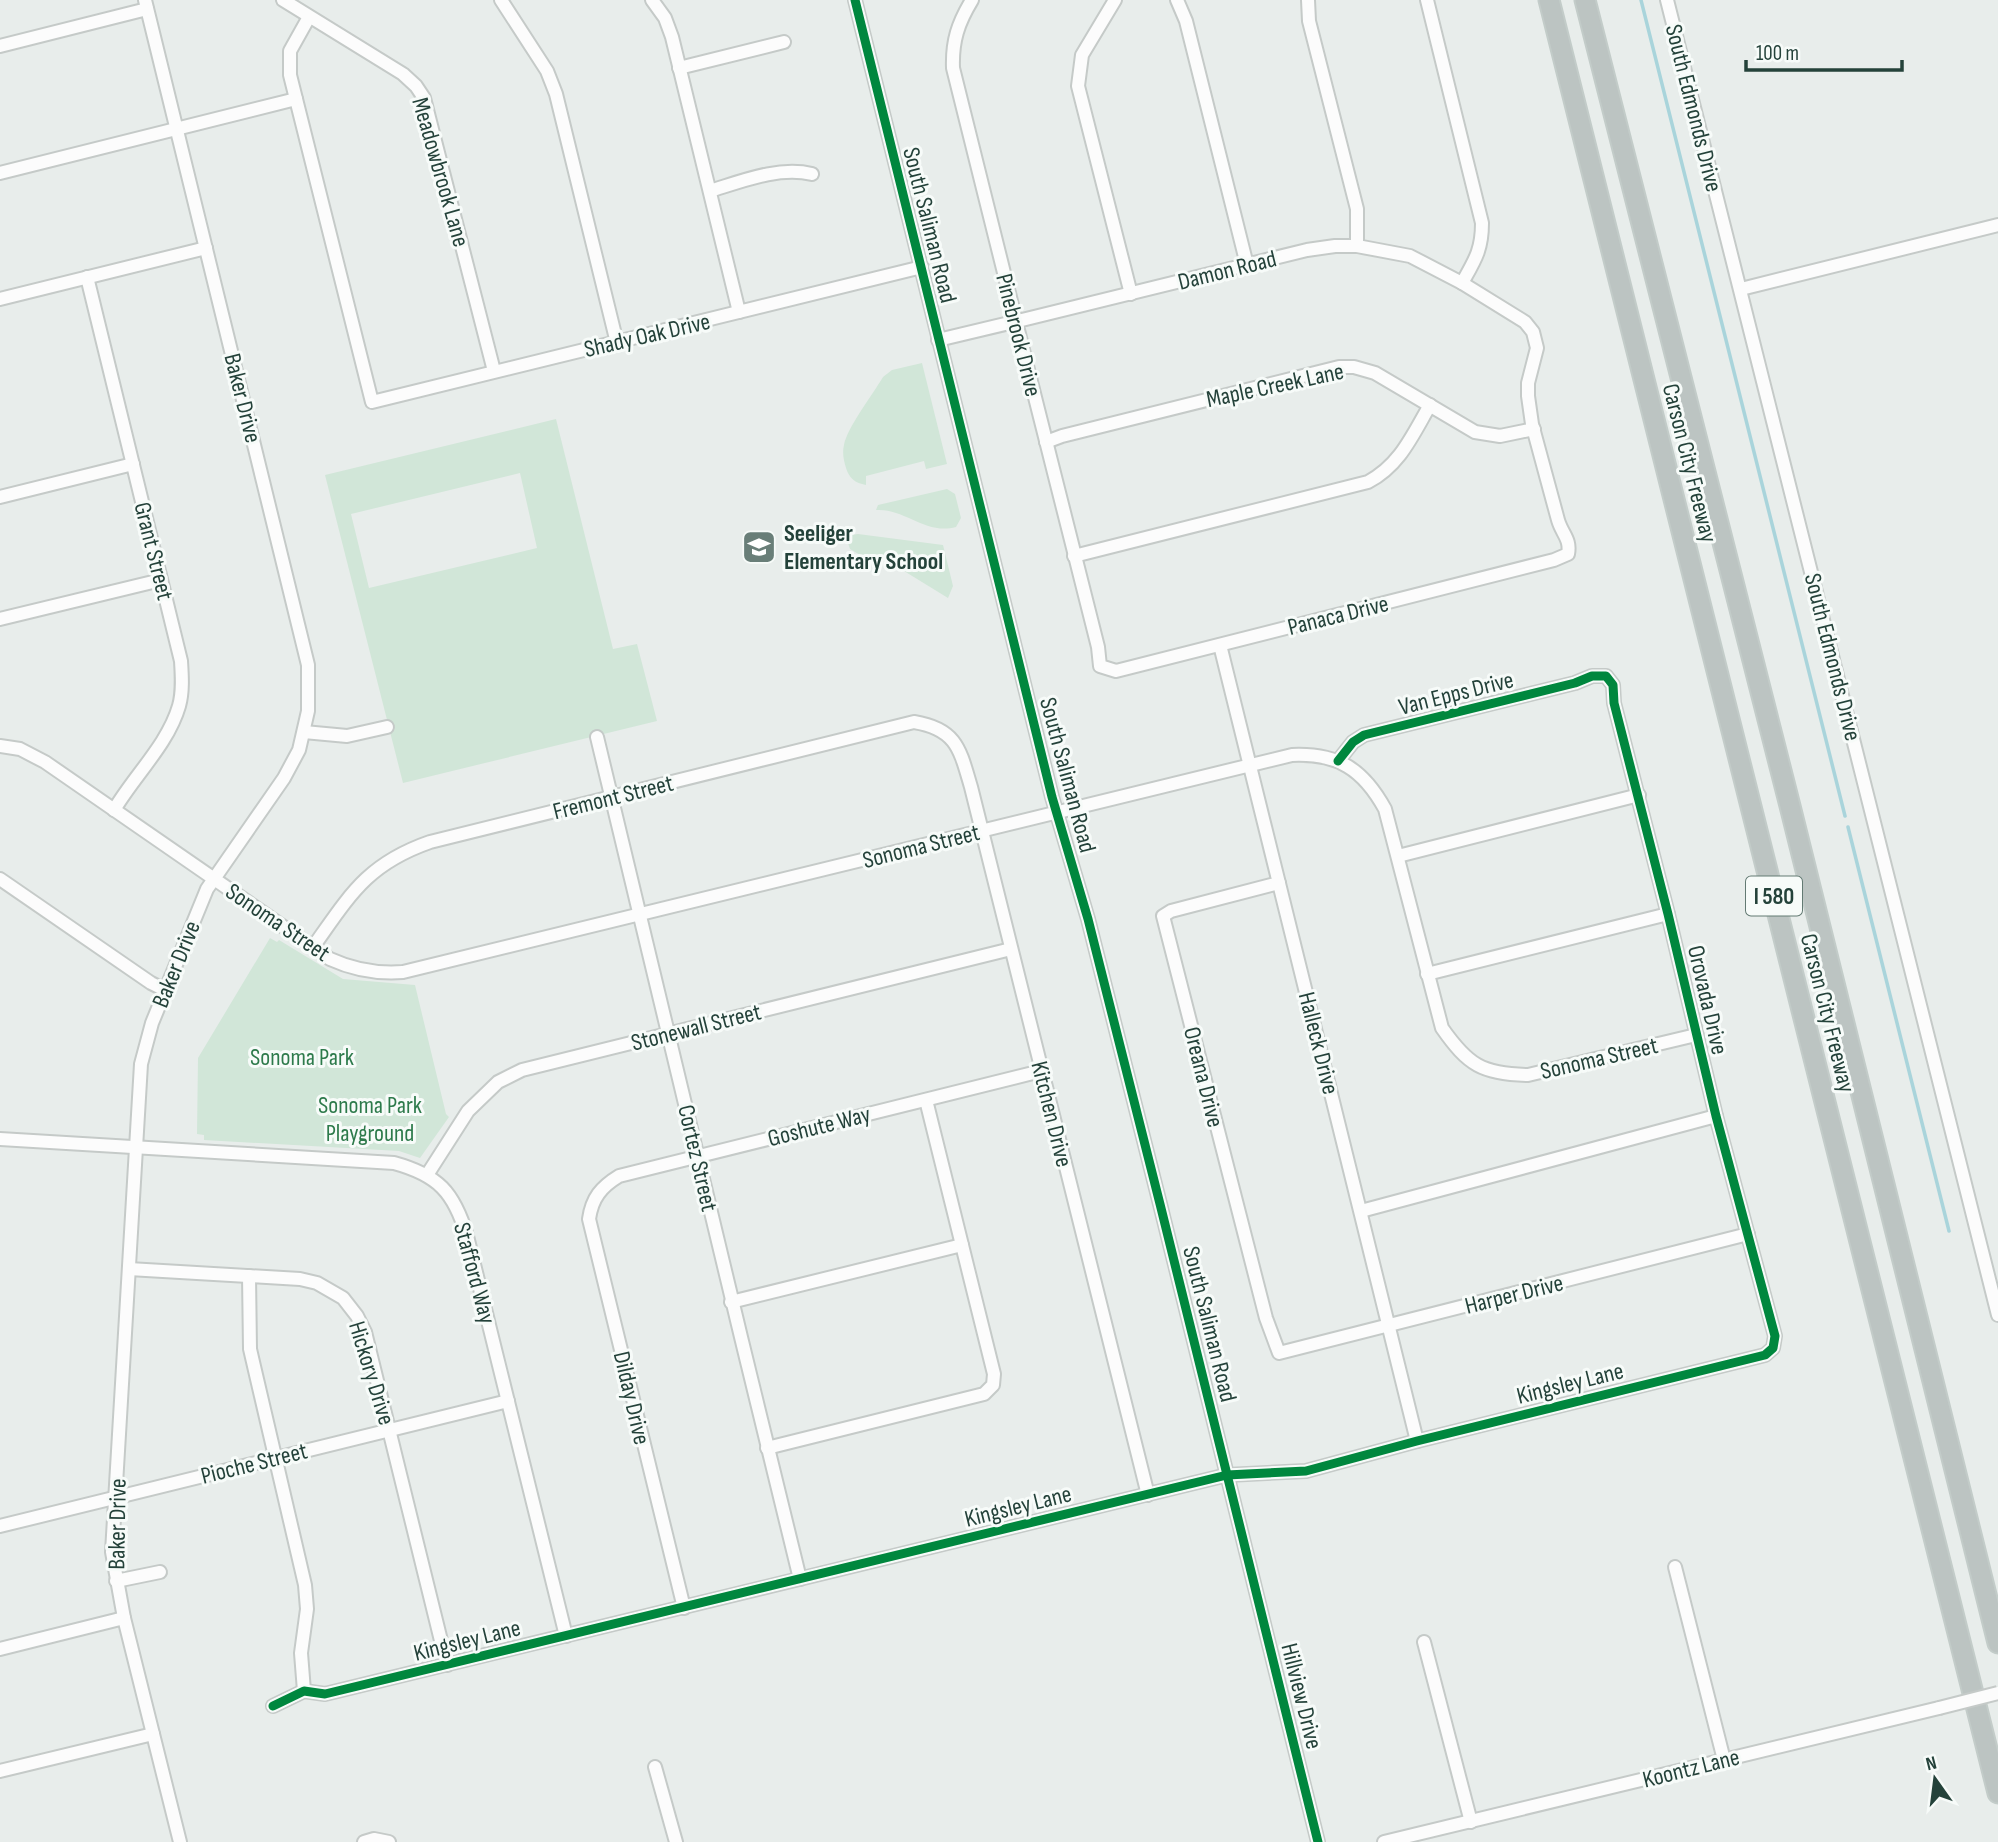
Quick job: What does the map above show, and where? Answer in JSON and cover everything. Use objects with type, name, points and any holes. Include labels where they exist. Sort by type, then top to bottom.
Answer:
[{"type":"highway","name":"Carson City Freeway","points":[[1549,0],[1998,1793]]},
{"type":"highway","name":"Carson City Freeway","points":[[1586,0],[1998,1643]]},
{"type":"street","name":"Meadowbrook Lane","points":[[283,0],[403,74],[424,98],[494,372]]},
{"type":"street","points":[[501,0],[547,71],[556,94],[617,343]]},
{"type":"street","points":[[652,0],[665,18],[680,68],[739,312]]},
{"type":"street","name":"South Saliman Road","points":[[855,0],[1056,813],[1088,919],[1249,1558]]},
{"type":"street","name":"Pinebrook Drive","points":[[972,0],[954,37],[953,68],[1098,647],[1100,666],[1106,669]]},
{"type":"street","points":[[1115,0],[1082,55],[1078,86],[1131,294]]},
{"type":"street","points":[[1177,0],[1186,21],[1247,265]]},
{"type":"street","points":[[1308,0],[1309,21],[1357,209],[1357,246]]},
{"type":"street","points":[[1427,0],[1482,223],[1479,255],[1462,283]]},
{"type":"street","name":"South Edmonds Drive","points":[[1667,0],[1998,1315]]},
{"type":"street","points":[[0,46],[146,5]]},
{"type":"street","name":"Baker Drive","points":[[146,5],[307,665],[310,690],[299,750],[284,778],[213,879],[165,990],[143,1053],[112,1552],[124,1618],[180,1842]]},
{"type":"street","points":[[0,173],[296,99],[289,58],[309,17]]},
{"type":"street","points":[[680,68],[784,42]]},
{"type":"street","name":"Shady Oak Drive","points":[[296,99],[372,402],[922,267]]},
{"type":"street","points":[[710,191],[780,172],[796,170],[812,174]]},
{"type":"street","points":[[1741,289],[1998,225]]},
{"type":"street","name":"Damon Road","points":[[938,340],[1307,250],[1357,246],[1410,256],[1462,283],[1525,322],[1535,337],[1537,348],[1528,383],[1534,429]]},
{"type":"street","points":[[0,299],[206,248]]},
{"type":"street","name":"Grant Street","points":[[87,277],[181,662],[179,706],[169,730],[114,810]]},
{"type":"street","name":"Maple Creek Lane","points":[[1046,442],[1339,367],[1354,367],[1375,373],[1475,432],[1500,436],[1534,429]]},
{"type":"street","points":[[1074,555],[1368,482],[1384,474],[1395,464],[1430,405]]},
{"type":"street","name":"Panaca Drive","points":[[1106,669],[1116,671],[1554,560],[1568,554],[1570,545],[1558,520],[1534,429]]},
{"type":"street","points":[[0,497],[133,464]]},
{"type":"street","points":[[0,619],[161,580]]},
{"type":"street","name":"Halleck Drive","points":[[1220,645],[1418,1441]]},
{"type":"street","name":"Van Epps Drive","points":[[1338,761],[1353,742],[1364,735],[1575,683],[1592,676]]},
{"type":"street","name":"Orovada Drive","points":[[1592,676],[1606,676],[1613,685],[1614,703],[1639,795],[1716,1116],[1775,1336],[1773,1348]]},
{"type":"street","name":"Fremont Street","points":[[313,947],[348,897],[369,874],[404,851],[430,842],[914,722],[935,727],[950,737]]},
{"type":"street","points":[[304,732],[347,736],[387,727]]},
{"type":"street","name":"Cortez Street","points":[[597,737],[731,1302],[800,1579]]},
{"type":"street","name":"Kitchen Drive","points":[[950,737],[960,750],[1148,1494]]},
{"type":"street","name":"Sonoma Street","points":[[0,746],[20,749],[45,762],[336,962],[363,971],[403,972],[1292,755],[1324,755],[1357,771],[1373,788],[1385,809],[1442,1028],[1458,1051],[1482,1069],[1503,1074],[1542,1073],[1696,1035]]},
{"type":"street","points":[[1398,856],[1639,795]]},
{"type":"street","points":[[0,879],[165,990]]},
{"type":"street","name":"Oreana Drive","points":[[1279,883],[1171,911],[1163,916],[1266,1318],[1279,1353]]},
{"type":"street","points":[[1427,974],[1668,914]]},
{"type":"street","name":"Stonewall Street","points":[[427,1175],[468,1111],[498,1082],[522,1070],[1011,949]]},
{"type":"street","name":"Goshute Way","points":[[600,1190],[619,1176],[1041,1071]]},
{"type":"street","points":[[768,1448],[988,1392],[993,1385],[994,1374],[926,1100]]},
{"type":"street","points":[[1361,1211],[1716,1116]]},
{"type":"street","name":"Stafford Way","points":[[0,1139],[394,1163],[416,1169],[439,1183],[454,1200],[460,1212],[566,1636]]},
{"type":"street","name":"Dilday Drive","points":[[600,1190],[589,1219],[684,1608]]},
{"type":"street","name":"Harper Drive","points":[[1279,1353],[1748,1234]]},
{"type":"street","points":[[731,1302],[962,1245]]},
{"type":"street","name":"Hickory Drive","points":[[129,1269],[300,1279],[330,1289],[350,1306],[365,1332],[447,1665]]},
{"type":"street","points":[[249,1276],[250,1349],[305,1585],[307,1609],[301,1653],[304,1691]]},
{"type":"street","name":"Kingsley Lane","points":[[273,1706],[304,1691],[325,1694],[1227,1475],[1306,1471],[1765,1355],[1773,1348]]},
{"type":"street","name":"Pioche Street","points":[[0,1526],[508,1401]]},
{"type":"street","name":"Hillview Drive","points":[[1249,1558],[1318,1842]]},
{"type":"street","points":[[1675,1567],[1724,1760]]},
{"type":"street","points":[[116,1581],[160,1572]]},
{"type":"street","points":[[0,1649],[124,1618]]},
{"type":"street","points":[[1424,1642],[1471,1822]]},
{"type":"street","name":"Koontz Lane","points":[[1384,1842],[1998,1693]]},
{"type":"street","points":[[0,1771],[153,1734]]},
{"type":"street","points":[[655,1767],[676,1842]]},
{"type":"street","points":[[363,1842],[374,1839],[389,1842]]},
{"type":"green space","points":[[922,363],[947,464],[926,469],[924,461],[866,476],[866,485],[856,481],[847,472],[843,451],[855,420],[883,377],[892,370]]},
{"type":"green space","points":[[556,419],[613,649],[637,644],[657,721],[403,783],[325,475]],"holes":[[[520,473],[537,548],[369,588],[351,514]]]},
{"type":"green space","points":[[947,489],[955,494],[961,518],[956,527],[934,527],[886,510],[876,510],[878,505]]},
{"type":"green space","points":[[851,535],[943,545],[953,586],[948,598],[878,555],[872,562],[850,549],[847,540]]},
{"type":"green space","name":"Sonoma Park","points":[[270,938],[277,942],[279,940],[343,979],[415,985],[446,1114],[449,1117],[420,1158],[399,1151],[204,1140],[204,1135],[197,1134],[198,1058]]},
{"type":"waterway","points":[[1641,0],[1845,816]]},
{"type":"waterway","points":[[1848,827],[1949,1231]]},
{"type":"cycle path","points":[[855,0],[1052,797],[1088,919],[1318,1842]]},
{"type":"cycle path","points":[[273,1706],[304,1691],[325,1694],[1227,1475],[1306,1471],[1765,1355],[1773,1348],[1775,1336],[1716,1116],[1614,703],[1613,685],[1606,676],[1592,676],[1575,683],[1364,735],[1353,742],[1338,761]]},
{"type":"place","name":"Seeliger Elementary School","points":[[759,547]]},
{"type":"park label","name":"Sonoma Park Playground","points":[[370,1119]]}]
